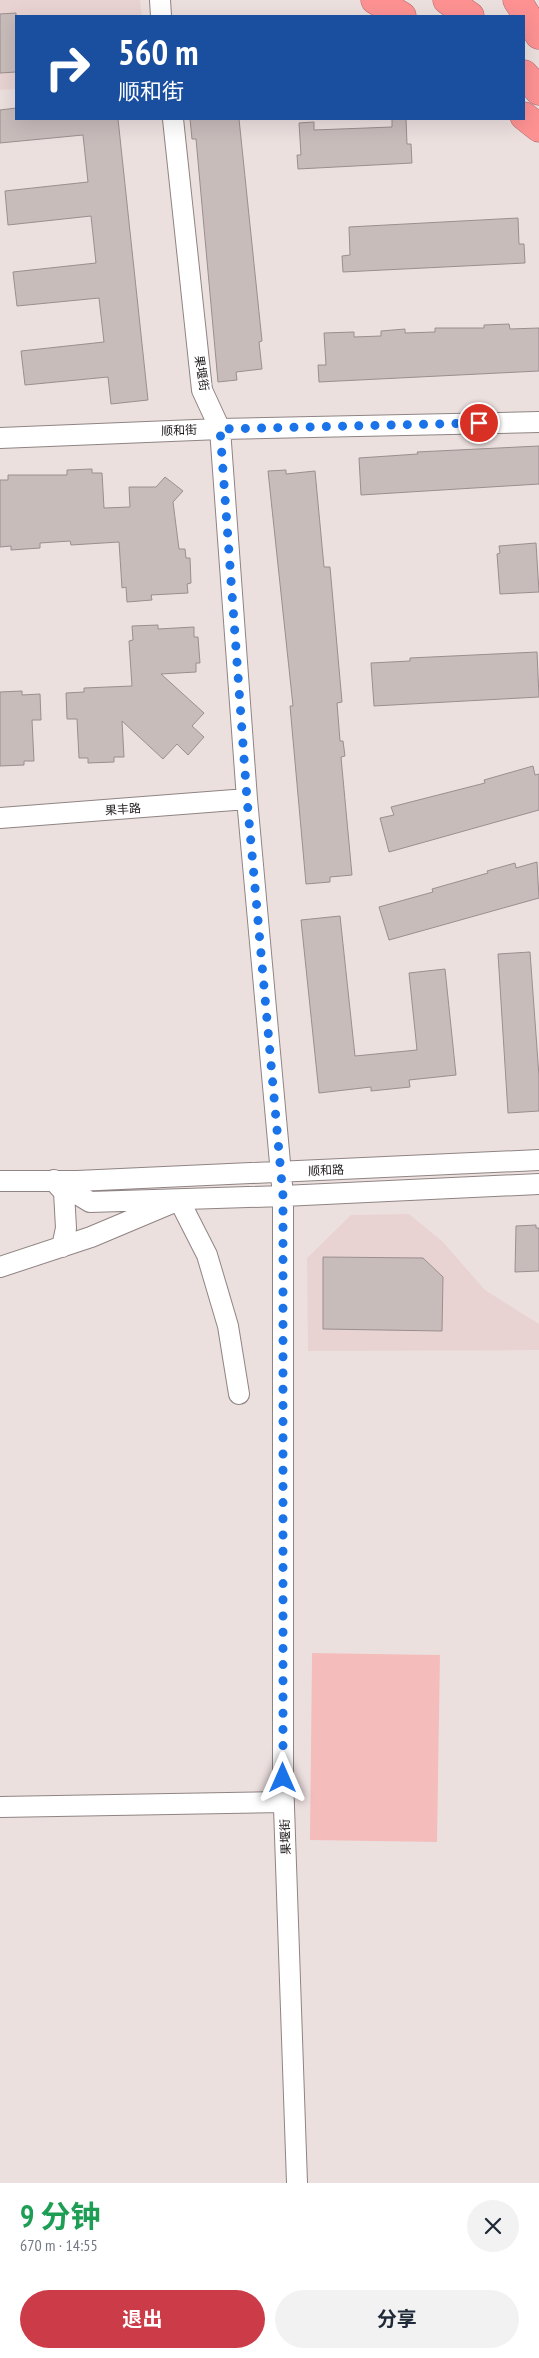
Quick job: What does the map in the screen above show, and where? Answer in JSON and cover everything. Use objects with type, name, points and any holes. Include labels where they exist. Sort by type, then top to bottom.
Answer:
[{"type":"highway","points":[[375,0],[400,15]]},
{"type":"highway","points":[[447,0],[469,15]]},
{"type":"highway","points":[[517,0],[539,36]]},
{"type":"highway","points":[[525,75],[539,91]]},
{"type":"highway","points":[[525,117],[539,128]]},
{"type":"street","points":[[160,0],[162,15]]},
{"type":"street","name":"果堰街","points":[[173,120],[202,390],[220,429],[247,799],[283,1196],[284,1802],[297,2183]]},
{"type":"street","name":"顺和街","points":[[0,438],[220,429],[539,422]]},
{"type":"street","name":"果丰路","points":[[0,818],[247,799]]},
{"type":"street","name":"顺和路","points":[[0,1181],[52,1179],[77,1181],[539,1160]]},
{"type":"street","points":[[52,1179],[90,1202]]},
{"type":"street","points":[[52,1179],[64,1192],[66,1228],[62,1247]]},
{"type":"street","points":[[77,1181],[90,1202],[91,1237]]},
{"type":"street","name":"顺和路","points":[[90,1202],[283,1196],[539,1184]]},
{"type":"street","points":[[178,1200],[207,1255],[228,1326],[240,1394]]},
{"type":"street","name":"顺和路","points":[[0,1267],[91,1237],[178,1200]]},
{"type":"street","points":[[0,1807],[284,1802]]},
{"type":"shaded area","points":[[0,0],[140,0],[142,15],[15,15],[15,89],[0,90]]},
{"type":"shaded area","points":[[409,1214],[443,1242],[485,1290],[539,1324],[539,1350],[308,1351],[307,1258],[351,1215]]},
{"type":"shaded area","points":[[312,1653],[440,1655],[437,1842],[310,1840]]},
{"type":"building","points":[[16,13],[15,72],[0,73],[0,14]]},
{"type":"building","points":[[15,108],[15,120],[118,120],[148,400],[111,404],[108,377],[25,385],[21,351],[104,342],[99,298],[17,306],[13,272],[96,263],[91,216],[8,225],[5,191],[88,182],[83,135],[0,143],[0,110]]},
{"type":"building","points":[[190,120],[239,120],[262,341],[259,342],[262,369],[236,372],[237,380],[218,382],[196,139],[192,139]]},
{"type":"building","points":[[392,120],[406,120],[407,144],[411,144],[412,163],[298,169],[297,155],[301,155],[299,123],[314,122],[314,130],[392,127]]},
{"type":"building","points":[[518,218],[519,244],[524,244],[525,263],[343,272],[342,256],[350,255],[349,227]]},
{"type":"building","points":[[509,324],[510,329],[539,328],[539,371],[319,382],[318,365],[326,365],[324,333],[354,332],[354,337],[381,336],[381,331],[405,329],[405,333],[435,332],[435,328],[484,328],[484,325]]},
{"type":"building","points":[[539,446],[539,484],[361,495],[359,458],[418,454],[417,452]]},
{"type":"building","points":[[92,469],[92,473],[102,473],[104,508],[130,507],[129,487],[156,487],[165,477],[183,491],[173,502],[179,549],[185,549],[186,558],[190,558],[191,583],[187,584],[188,593],[151,595],[152,600],[127,602],[126,587],[122,588],[119,542],[71,545],[70,541],[40,543],[40,548],[11,550],[11,546],[0,547],[0,480],[8,480],[8,475],[67,475],[67,470]]},
{"type":"building","points":[[286,470],[286,474],[315,471],[324,567],[330,567],[342,702],[337,703],[340,741],[343,741],[345,756],[341,757],[352,875],[330,877],[330,882],[306,884],[290,706],[293,706],[268,471]]},
{"type":"building","points":[[536,543],[539,592],[500,594],[497,554],[500,553],[499,546]]},
{"type":"building","points":[[158,625],[158,629],[194,627],[194,637],[198,637],[200,663],[196,663],[196,672],[161,674],[204,713],[192,726],[204,737],[188,755],[177,744],[163,759],[122,721],[124,757],[114,757],[114,762],[88,763],[88,758],[79,758],[77,719],[67,719],[66,693],[84,692],[84,688],[132,686],[129,641],[133,640],[132,626]]},
{"type":"building","points":[[537,652],[539,697],[374,706],[371,663],[410,661],[410,658]]},
{"type":"building","points":[[22,691],[22,695],[40,694],[41,720],[32,720],[34,761],[24,761],[24,765],[0,766],[0,692]]},
{"type":"building","points":[[533,766],[535,775],[539,774],[539,810],[389,852],[380,818],[394,815],[391,807],[485,783],[484,780]]},
{"type":"building","points":[[537,862],[539,898],[389,940],[379,907],[433,892],[432,889],[515,863],[516,868]]},
{"type":"building","points":[[340,916],[355,1056],[417,1050],[409,973],[445,969],[456,1075],[409,1080],[410,1087],[371,1091],[371,1087],[319,1093],[301,920]]},
{"type":"building","points":[[530,952],[539,1076],[539,1111],[508,1113],[498,954]]},
{"type":"building","points":[[536,1225],[536,1228],[539,1228],[539,1271],[515,1272],[516,1226]]},
{"type":"building","points":[[323,1257],[423,1258],[443,1277],[442,1331],[323,1329]]},
{"type":"route","points":[[283,1778],[283,1196],[247,799],[220,429],[479,423]]}]
